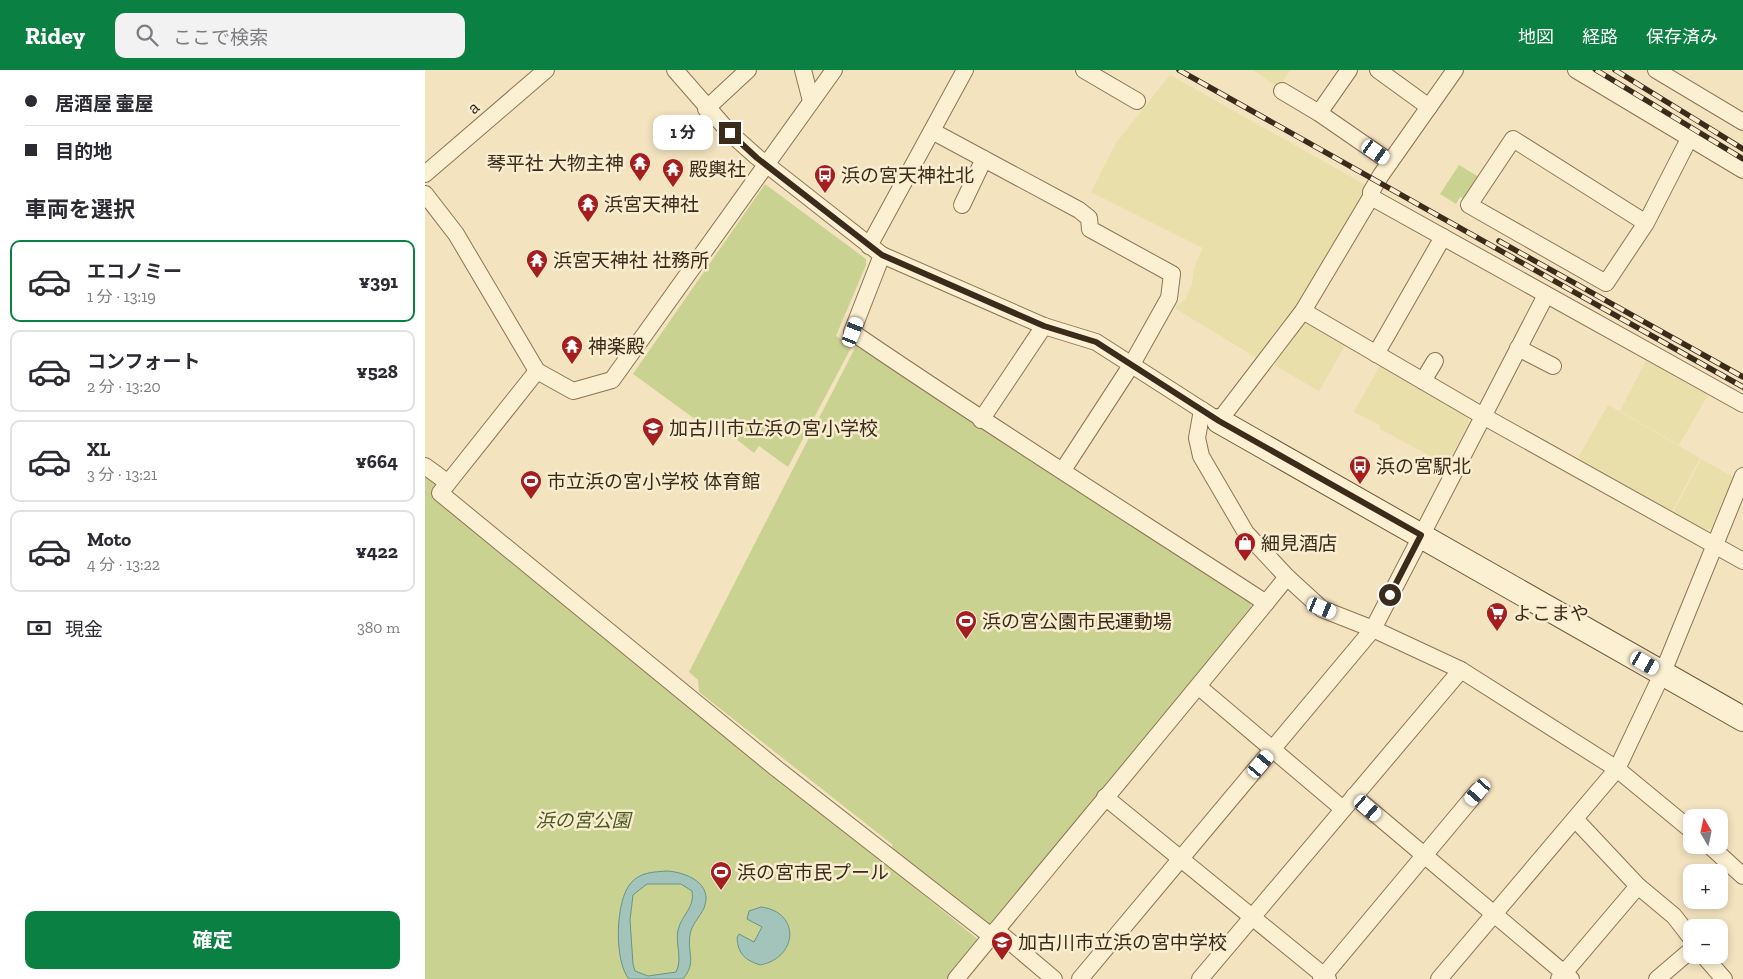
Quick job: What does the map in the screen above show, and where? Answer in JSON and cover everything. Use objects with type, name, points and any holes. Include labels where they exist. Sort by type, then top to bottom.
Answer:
[{"type":"street","name":"a","points":[[425,174],[546,70]]},
{"type":"street","points":[[675,70],[706,109],[730,133],[876,250],[1044,326],[1096,342],[1210,415],[1743,719]]},
{"type":"street","points":[[706,109],[748,70]]},
{"type":"street","points":[[803,70],[811,101]]},
{"type":"street","points":[[425,194],[456,234],[537,371],[573,391],[612,380],[834,70]]},
{"type":"street","points":[[965,70],[932,131],[876,250],[853,332],[981,420],[1063,470],[1266,603]]},
{"type":"street","points":[[1084,70],[1137,101]]},
{"type":"street","points":[[1319,113],[1349,70]]},
{"type":"street","points":[[1378,70],[1429,107]]},
{"type":"street","points":[[1455,70],[1371,192],[1371,197],[1303,311],[1210,415],[1197,438],[1201,456],[1246,533],[1287,577],[1322,608],[1373,629],[1461,670],[1617,769],[1683,823]]},
{"type":"street","points":[[1576,70],[1743,170]]},
{"type":"street","points":[[1656,70],[1743,122]]},
{"type":"street","points":[[1282,91],[1319,113],[1390,162]]},
{"type":"street","points":[[932,131],[1079,210],[1089,218],[1090,228],[1171,274],[1169,298],[1132,364],[1063,470]]},
{"type":"street","points":[[1646,223],[1513,139],[1469,205],[1606,283],[1646,223],[1689,139]]},
{"type":"street","points":[[963,205],[984,159]]},
{"type":"street","points":[[1371,197],[1743,404]]},
{"type":"street","points":[[1376,354],[1443,237]]},
{"type":"street","points":[[1080,979],[1373,629],[1545,295]]},
{"type":"street","points":[[1303,311],[1483,416],[1743,561]]},
{"type":"street","points":[[981,420],[1044,326]]},
{"type":"street","points":[[1518,348],[1553,366]]},
{"type":"street","points":[[1423,381],[1435,361]]},
{"type":"street","points":[[537,371],[440,493],[777,769],[1054,979]]},
{"type":"street","points":[[425,466],[447,482]]},
{"type":"street","points":[[1439,979],[1617,769],[1663,672],[1743,476]]},
{"type":"street","points":[[956,979],[1287,577]]},
{"type":"street","points":[[1200,979],[1461,670]]},
{"type":"street","points":[[1199,686],[1343,809]]},
{"type":"street","points":[[1105,797],[1253,917],[1324,978],[1423,855],[1478,792]]},
{"type":"street","points":[[1354,796],[1494,913],[1565,977],[1638,886]]},
{"type":"street","points":[[1575,819],[1638,886],[1674,916],[1683,928]]},
{"type":"street","points":[[1719,854],[1743,876]]},
{"type":"street","points":[[1657,979],[1683,957]]},
{"type":"street","points":[[1711,964],[1724,979]]},
{"type":"shaded area","points":[[1253,70],[1290,70],[1279,88]]},
{"type":"shaded area","points":[[1170,75],[1369,187],[1289,320],[1257,358],[1176,309],[1176,306],[1185,300],[1192,284],[1194,268],[1203,248],[1091,192],[1116,143]]},
{"type":"shaded area","points":[[1306,321],[1346,344],[1319,391],[1274,365]]},
{"type":"shaded area","points":[[1646,361],[1708,395],[1679,445],[1620,411]]},
{"type":"shaded area","points":[[1381,364],[1467,413],[1469,422],[1447,465],[1380,429],[1380,425],[1354,412]]},
{"type":"shaded area","points":[[1608,405],[1700,458],[1672,512],[1578,458]]},
{"type":"shaded area","points":[[1701,459],[1733,477],[1711,529],[1704,531],[1673,513]]},
{"type":"green space","points":[[1459,165],[1479,177],[1465,199],[1460,197],[1456,204],[1440,194]]},
{"type":"green space","points":[[765,184],[866,259],[866,265],[836,336],[852,346],[788,467],[759,446],[754,453],[722,428],[717,435],[633,374]]},
{"type":"green space","name":"浜の宮公園市民運動場","points":[[857,344],[1250,601],[1252,609],[993,923],[985,926],[889,850],[893,845],[699,692],[698,680],[689,672]]},
{"type":"green space","name":"浜の宮公園","points":[[425,470],[434,476],[446,506],[980,941],[949,979],[425,979]]},
{"type":"water","points":[[667,871],[682,874],[696,880],[705,892],[704,908],[691,931],[689,942],[690,968],[683,979],[629,979],[624,971],[621,959],[618,931],[619,916],[626,891],[635,879],[647,873]],"holes":[[[647,884],[681,884],[692,891],[692,902],[678,930],[679,962],[676,972],[648,976],[635,971],[630,920],[633,895]]]},
{"type":"water","points":[[761,907],[774,911],[783,917],[790,935],[788,945],[782,954],[773,961],[760,965],[743,956],[737,938],[739,934],[754,942],[762,927],[747,919],[749,911]]},
{"type":"railway","points":[[1179,70],[1743,387]]},
{"type":"railway","points":[[1596,70],[1743,159]]},
{"type":"railway","points":[[1615,70],[1743,149]]},
{"type":"railway","points":[[1499,241],[1743,377]]},
{"type":"place","name":"琴平社 大物主神","points":[[640,182]]},
{"type":"place","name":"殿輿社","points":[[673,188]]},
{"type":"place","name":"浜の宮天神社北","points":[[825,194]]},
{"type":"place","name":"浜宮天神社","points":[[588,223]]},
{"type":"place","name":"浜宮天神社 社務所","points":[[537,279]]},
{"type":"place","name":"神楽殿","points":[[572,365]]},
{"type":"place","name":"加古川市立浜の宮小学校","points":[[653,447]]},
{"type":"place","name":"浜の宮駅北","points":[[1360,485]]},
{"type":"place","name":"市立浜の宮小学校 体育館","points":[[531,500]]},
{"type":"place","name":"細見酒店","points":[[1245,562]]},
{"type":"place","name":"よこまや","points":[[1497,632]]},
{"type":"place","name":"浜の宮公園市民運動場","points":[[966,640]]},
{"type":"place","name":"浜の宮市民プール","points":[[721,891]]},
{"type":"place","name":"加古川市立浜の宮中学校","points":[[1002,961]]},
{"type":"route","points":[[730,133],[757,158],[882,255],[1044,326],[1096,342],[1219,421],[1421,535],[1390,595]]}]
